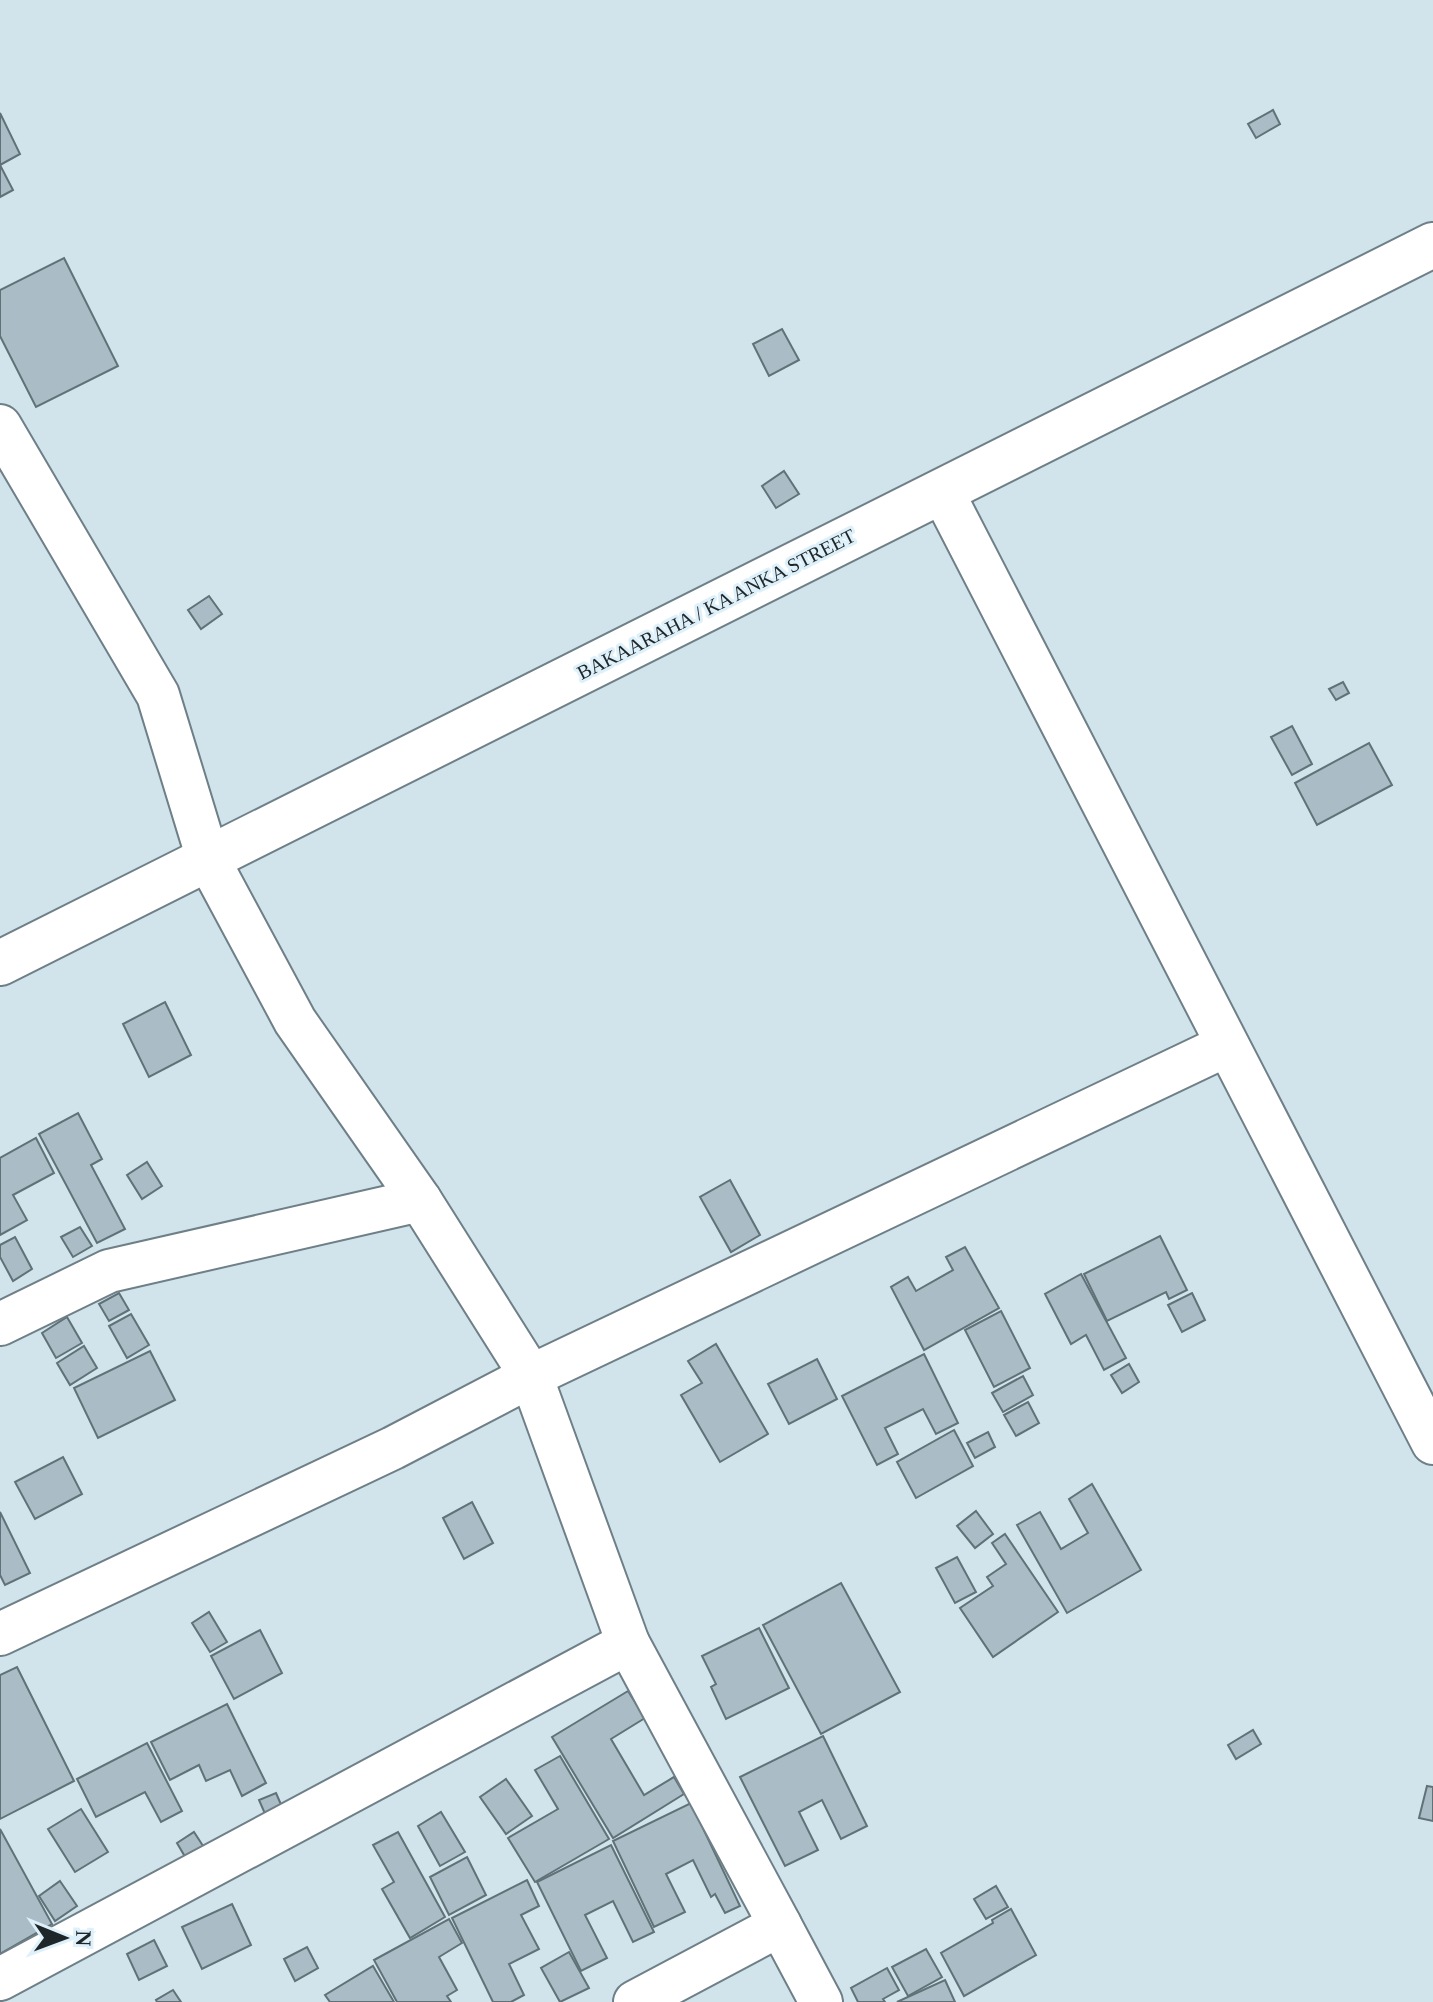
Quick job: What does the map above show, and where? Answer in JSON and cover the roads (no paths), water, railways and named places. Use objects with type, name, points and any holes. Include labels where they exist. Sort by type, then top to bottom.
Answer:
[{"type":"street","name":"BAKAARAHA / KA ANKA STREET","points":[[0,963],[1433,245]]},
{"type":"street","points":[[0,426],[158,695],[208,859],[295,1021],[420,1200],[531,1376],[628,1643],[821,2002]]},
{"type":"street","points":[[942,491],[1433,1443]]},
{"type":"street","points":[[0,1634],[393,1448],[531,1376],[1227,1045]]},
{"type":"street","points":[[0,1324],[109,1271],[420,1200]]},
{"type":"street","points":[[0,1979],[628,1643]]},
{"type":"street","points":[[635,2002],[780,1925]]}]
